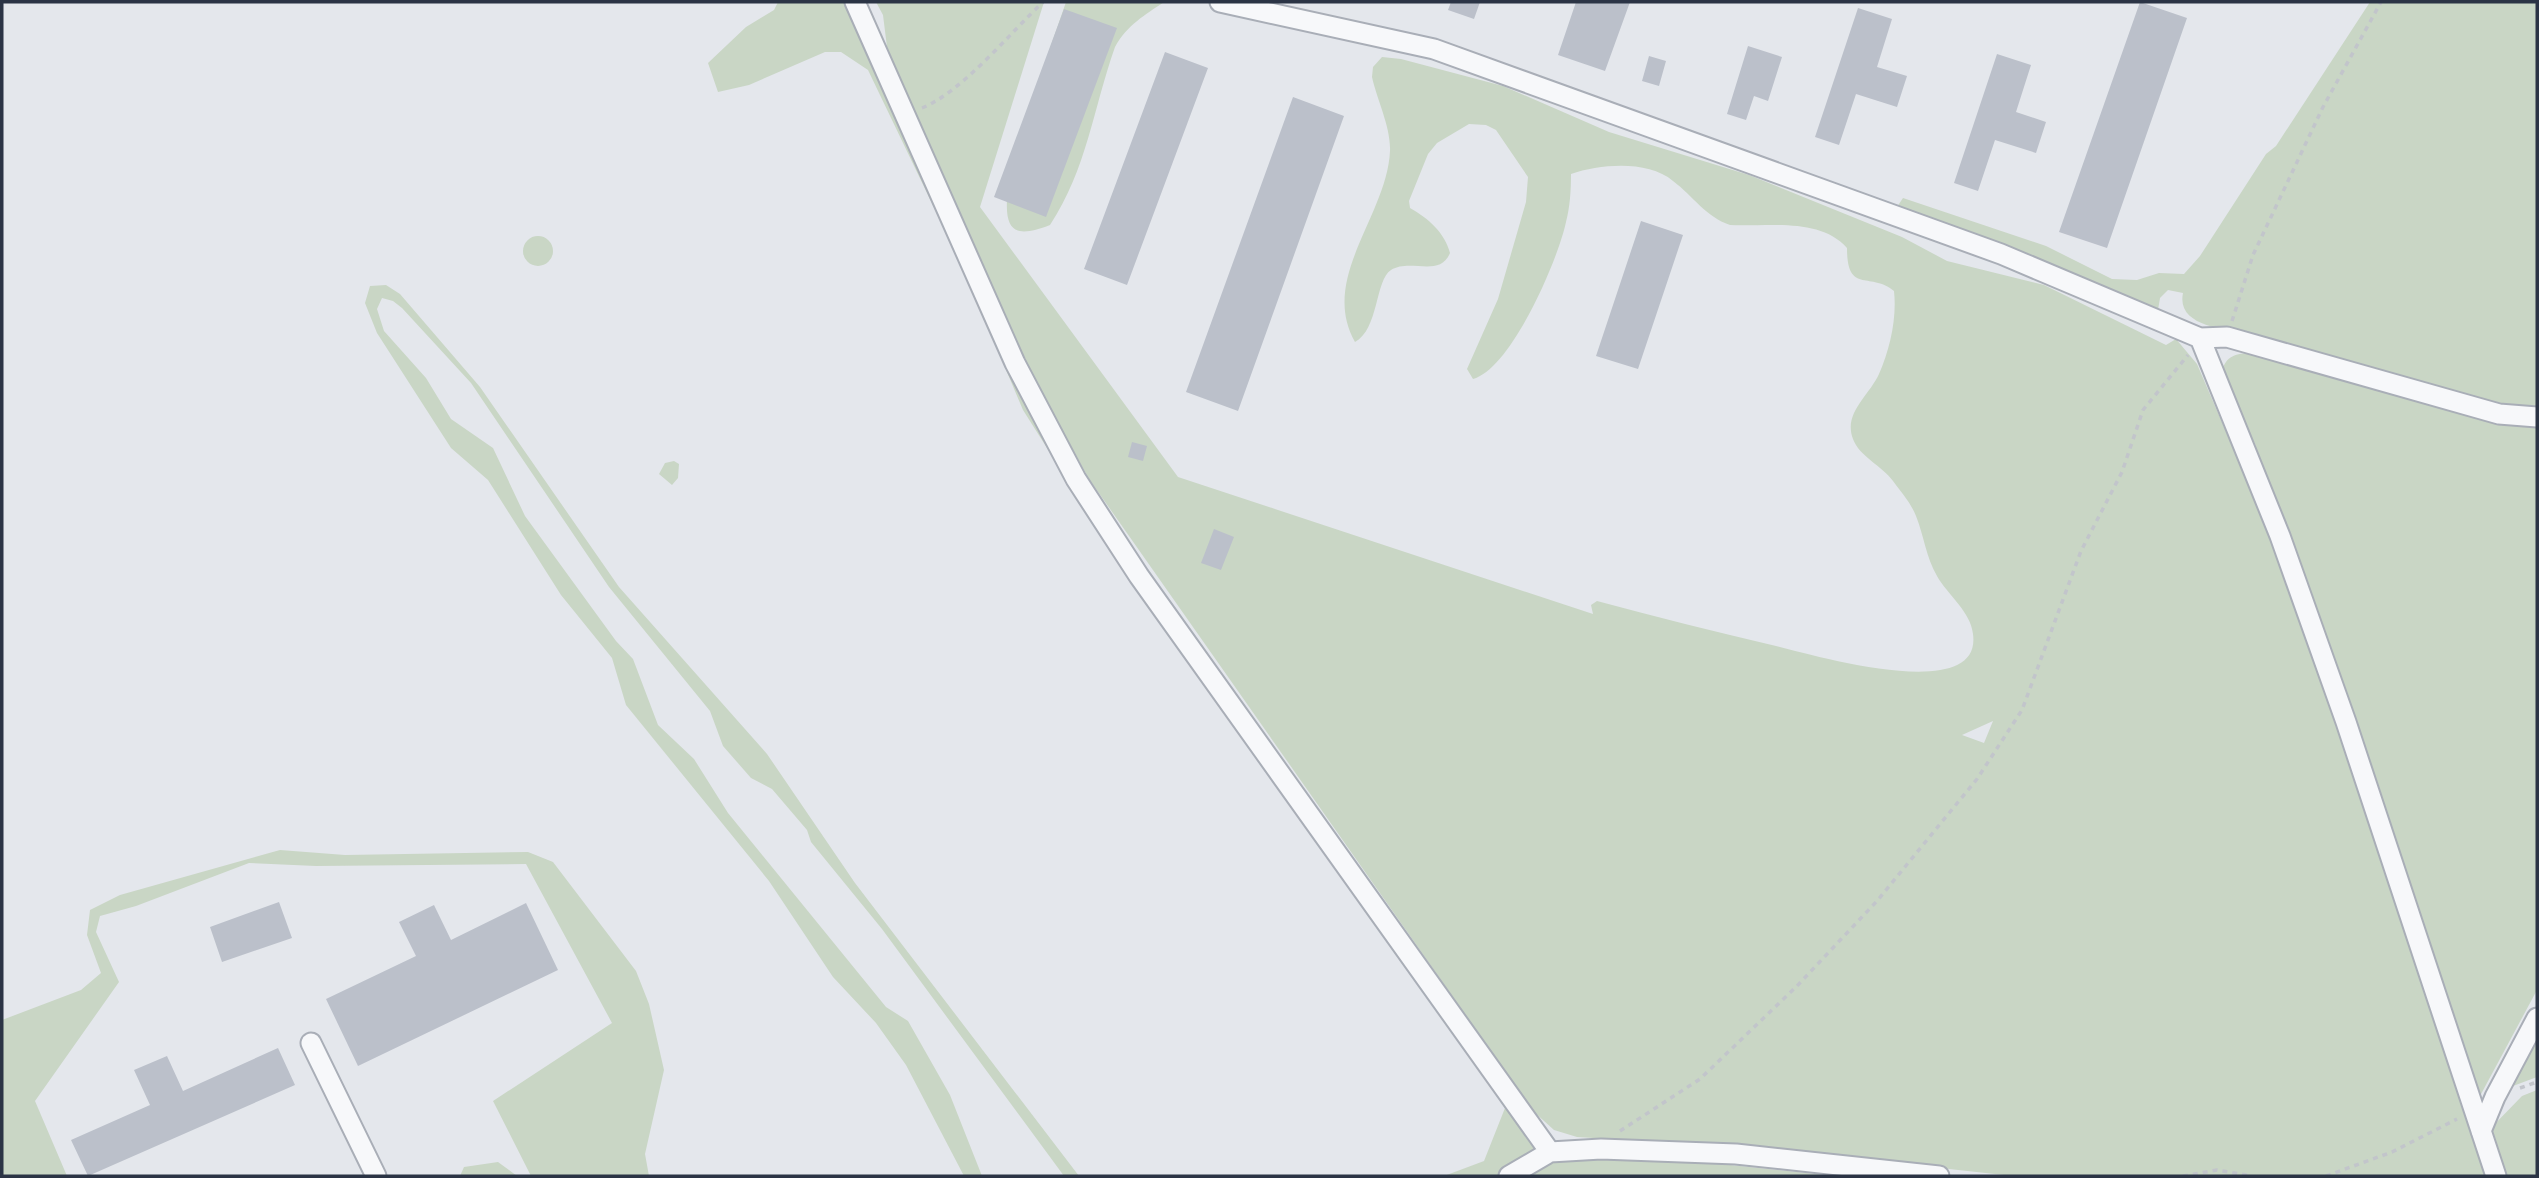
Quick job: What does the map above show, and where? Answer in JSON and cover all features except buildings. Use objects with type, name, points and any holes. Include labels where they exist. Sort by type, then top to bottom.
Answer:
[{"type":"street","points":[[855,2],[903,116],[1015,363],[1076,479],[1139,576],[1550,1152]]},
{"type":"street","points":[[1220,2],[1434,48],[2001,254],[2200,338],[2227,337],[2499,414],[2537,417]]},
{"type":"street","points":[[2200,338],[2280,536],[2346,722],[2496,1176]]},
{"type":"street","points":[[2481,1131],[2495,1097],[2537,1018]]},
{"type":"street","points":[[311,1043],[376,1176]]},
{"type":"street","points":[[1509,1176],[1550,1152],[1601,1149],[1736,1154],[1939,1176]]},
{"type":"path","points":[[903,116],[936,102],[954,89],[1043,2]]},
{"type":"path","points":[[2227,337],[2253,256],[2323,107],[2381,2]]},
{"type":"path","points":[[1601,1149],[1616,1133],[1700,1079],[1797,986],[1877,901],[1977,779],[2022,709],[2081,551],[2122,472],[2143,410],[2200,338]]},
{"type":"path","points":[[2326,1176],[2392,1152],[2475,1112]]},
{"type":"path","points":[[2183,1176],[2217,1170],[2252,1176]]},
{"type":"green space","points":[[778,2],[858,2],[1039,423],[1550,1146],[1835,1176],[1444,1176],[1484,1161],[1505,1108],[1492,1079],[1071,486],[1023,410],[964,270],[868,70],[841,52],[825,52],[749,85],[718,92],[708,63],[746,27],[774,10]]},
{"type":"green space","points":[[876,2],[1044,2],[980,207],[1178,477],[1593,614],[1591,605],[1597,601],[1823,658],[1891,670],[1924,672],[1951,667],[1969,656],[1973,634],[1971,626],[1933,569],[1911,507],[1888,476],[1860,451],[1851,430],[1854,413],[1875,382],[1886,354],[1892,333],[1894,291],[1877,282],[1856,277],[1848,263],[1847,248],[1836,238],[1823,232],[1792,226],[1730,225],[1707,212],[1663,174],[1638,167],[1596,168],[1571,174],[1568,210],[1561,239],[1543,286],[1517,335],[1502,356],[1488,371],[1473,379],[1467,369],[1498,299],[1526,202],[1528,177],[1496,130],[1486,125],[1469,124],[1437,143],[1428,154],[1409,201],[1410,208],[1429,221],[1440,233],[1450,253],[1439,265],[1407,266],[1391,270],[1382,284],[1368,327],[1363,336],[1355,342],[1346,318],[1345,294],[1349,271],[1378,199],[1390,151],[1386,123],[1372,77],[1373,67],[1382,57],[1401,59],[1503,86],[1609,132],[1749,175],[1902,237],[1947,261],[2044,285],[2166,345],[2176,339],[2197,364],[2242,469],[2257,462],[2256,446],[2221,375],[2226,362],[2235,355],[2262,354],[2246,333],[2215,327],[2194,319],[2183,304],[2183,293],[2168,290],[2160,298],[2158,310],[2085,293],[1897,207],[1903,198],[2046,246],[2112,279],[2137,280],[2159,273],[2184,274],[2200,256],[2266,154],[2276,146],[2370,2],[2537,2],[2537,990],[2480,1096],[2437,1026],[2485,1176],[2013,1176],[1757,1148],[1577,1137],[1554,1130],[1533,1111],[1089,479],[1015,345],[938,176],[888,55],[883,15]],"holes":[[[1993,721],[1984,743],[1962,735]]]},
{"type":"green space","points":[[1066,2],[1164,2],[1131,27],[1115,47],[1073,182],[1050,225],[1031,231],[1017,230],[1009,221],[1007,200],[1048,54]]},
{"type":"green space","points":[[538,236],[544,237],[552,245],[552,257],[544,265],[538,266],[532,265],[524,257],[523,251],[524,245],[532,237]]},
{"type":"green space","points":[[386,285],[400,294],[480,387],[619,587],[767,754],[855,883],[1079,1176],[1064,1176],[882,929],[811,842],[807,830],[772,789],[751,778],[723,746],[710,711],[609,587],[471,383],[402,308],[393,301],[382,298],[377,309],[384,331],[426,378],[451,419],[493,448],[525,516],[616,641],[633,659],[658,725],[694,759],[728,813],[886,1007],[908,1021],[950,1095],[982,1176],[964,1176],[906,1065],[876,1023],[833,977],[769,881],[626,705],[612,658],[561,595],[488,480],[451,448],[377,333],[365,303],[370,286]]},
{"type":"green space","points":[[674,461],[679,464],[678,478],[672,485],[659,474],[665,463]]},
{"type":"green space","points":[[280,850],[345,855],[528,852],[553,862],[636,971],[649,1004],[664,1070],[645,1154],[649,1176],[531,1176],[493,1101],[612,1023],[526,864],[316,866],[249,863],[136,906],[100,916],[96,932],[119,982],[35,1101],[67,1176],[2,1176],[2,1020],[81,990],[101,973],[87,935],[90,910],[120,895]]},
{"type":"green space","points":[[2537,1036],[2537,1077],[2513,1086]]},
{"type":"green space","points":[[2537,1090],[2537,1176],[2504,1176],[2489,1130],[2522,1096]]},
{"type":"green space","points":[[498,1162],[517,1176],[460,1176],[464,1167]]}]
